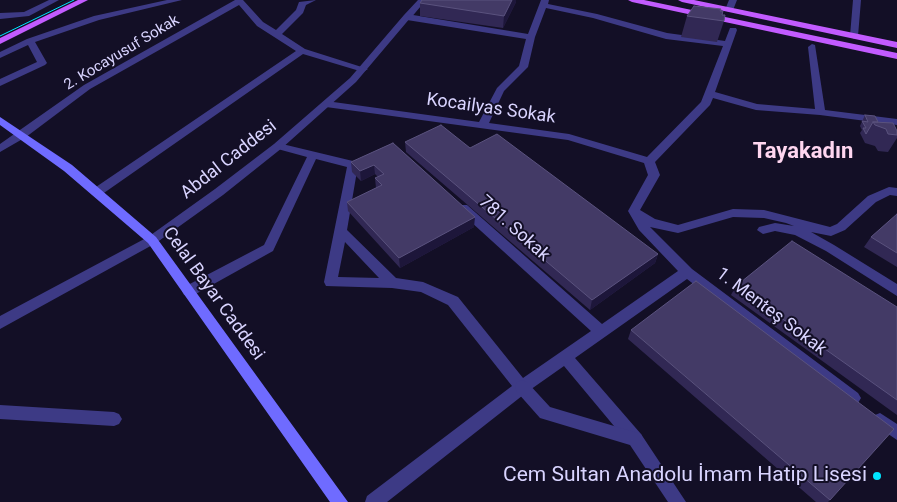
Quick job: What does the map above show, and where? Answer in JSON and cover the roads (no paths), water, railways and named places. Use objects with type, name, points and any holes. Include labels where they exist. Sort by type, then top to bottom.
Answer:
[{"type":"main road","points":[[0,41],[84,0]]},
{"type":"main road","points":[[632,0],[897,56]]},
{"type":"main road","points":[[682,0],[897,44]]},
{"type":"main road","name":"Celal Bayar Caddesi","points":[[0,120],[68,168],[152,240],[340,502]]},
{"type":"street","points":[[0,16],[26,14],[55,0]]},
{"type":"street","points":[[0,55],[30,41],[97,18],[178,0]]},
{"type":"street","points":[[239,0],[260,24],[302,51],[363,69]]},
{"type":"street","name":"2. Kocayusuf Sokak","points":[[0,149],[22,135],[86,87],[239,0]]},
{"type":"street","points":[[276,35],[300,11],[302,4],[312,0]]},
{"type":"street","name":"Abdal Caddesi","points":[[0,323],[152,240],[219,192],[278,146],[326,104],[363,69],[422,0]]},
{"type":"street","points":[[729,10],[733,0]]},
{"type":"street","points":[[854,36],[857,0]]},
{"type":"street","points":[[482,126],[500,90],[523,67],[531,37],[544,3],[666,36],[728,44]]},
{"type":"street","points":[[407,17],[531,37]]},
{"type":"street","points":[[733,30],[706,103],[649,161],[654,175],[634,211],[651,223],[678,229],[732,213],[764,214],[788,219],[814,229],[831,232],[841,227],[872,199],[889,192],[897,192]]},
{"type":"street","points":[[0,83],[42,63],[30,41]]},
{"type":"street","points":[[812,47],[820,112]]},
{"type":"street","points":[[97,192],[302,51]]},
{"type":"street","points":[[710,94],[756,108],[820,112],[897,122]]},
{"type":"street","name":"Kocailyas Sokak","points":[[326,104],[570,137],[649,161]]},
{"type":"street","points":[[278,146],[353,164],[332,282],[392,283],[422,287],[453,301],[545,413],[635,439]]},
{"type":"street","points":[[189,291],[269,248],[313,155]]},
{"type":"street","name":"781. Sokak","points":[[454,201],[601,332]]},
{"type":"street","name":"1. Menteş Sokak","points":[[634,211],[643,227],[688,272],[897,432]]},
{"type":"street","points":[[763,230],[775,227],[798,231],[897,290]]},
{"type":"street","points":[[341,231],[392,283]]},
{"type":"street","points":[[373,502],[522,387],[688,272]]},
{"type":"street","points":[[565,357],[635,439],[678,502]]},
{"type":"street","points":[[0,412],[114,419]]},
{"type":"tram line","points":[[0,36],[74,0]]},
{"type":"place","name":"Cem Sultan Anadolu İmam Hatip Lisesi","points":[[877,476]]},
{"type":"district","name":"Tayakadın","points":[[803,152]]}]
